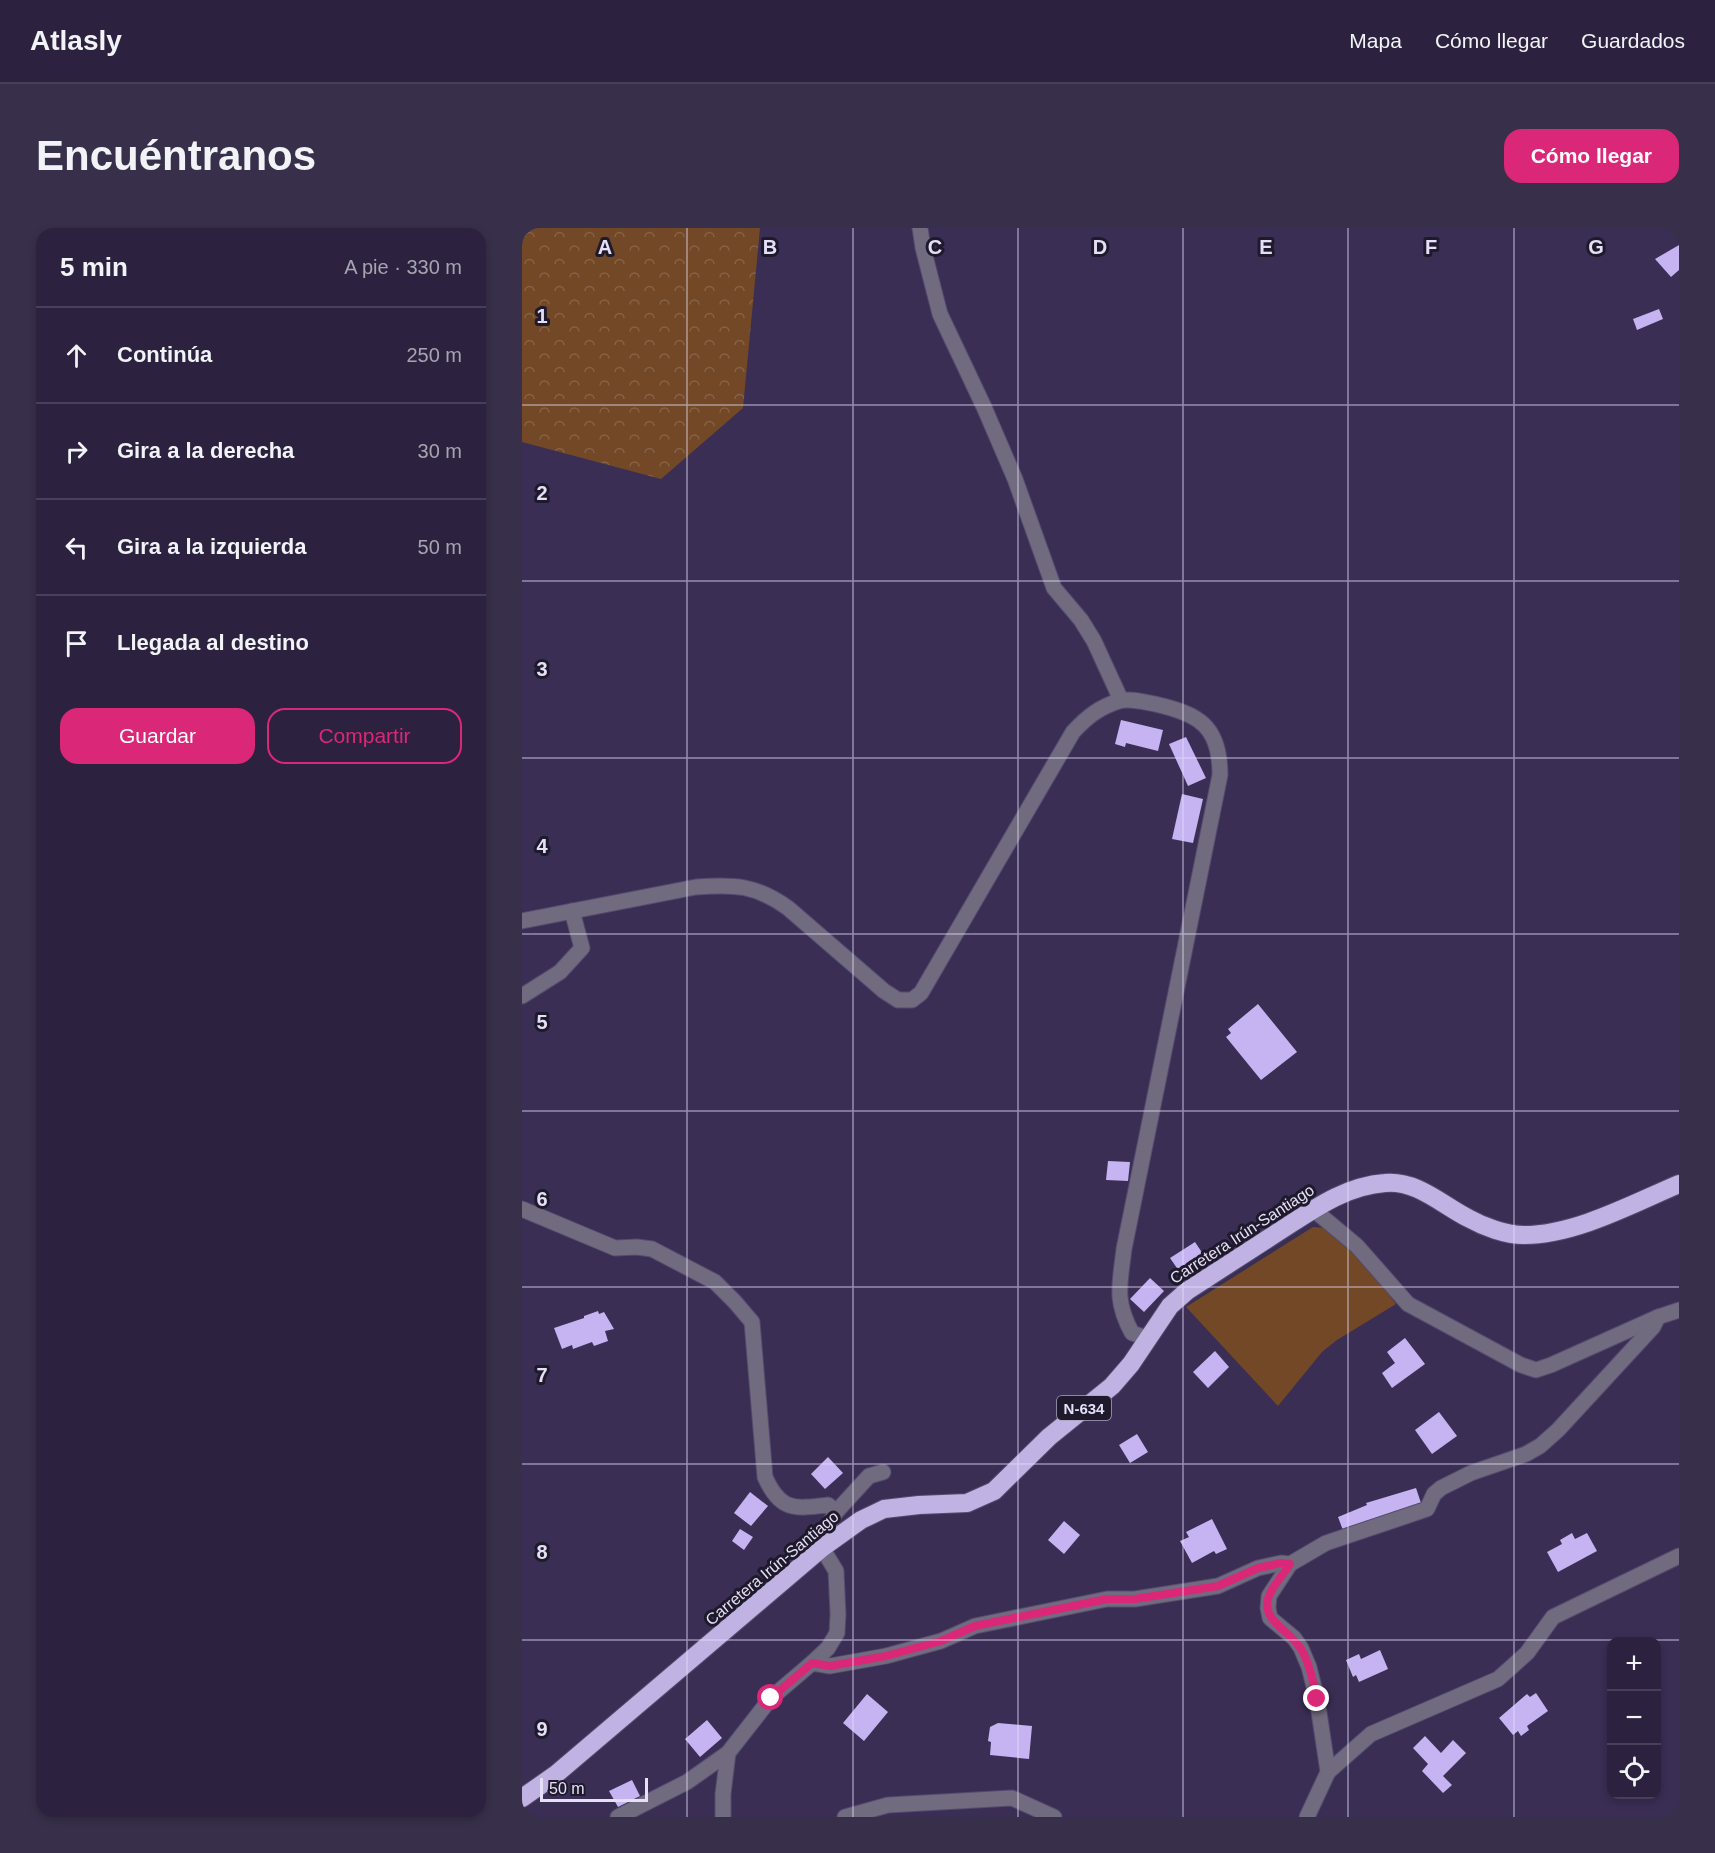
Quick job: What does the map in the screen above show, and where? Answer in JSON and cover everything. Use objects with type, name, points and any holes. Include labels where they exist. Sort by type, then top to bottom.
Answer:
[{"type":"highway","name":"Carretera Irún-Santiago","points":[[522,1798],[555,1775],[822,1548],[861,1520],[884,1509],[967,1503],[994,1491],[1049,1437],[1112,1386],[1131,1364],[1170,1306],[1187,1291],[1334,1197],[1364,1186],[1388,1183],[1407,1185],[1426,1193],[1468,1219],[1496,1230],[1523,1235],[1553,1232],[1595,1220],[1679,1184]]},
{"type":"street","points":[[920,228],[940,314],[1015,479],[1054,588],[1081,620],[1094,641],[1121,700]]},
{"type":"street","points":[[522,921],[696,888],[725,885],[748,887],[771,895],[788,908],[884,991],[898,1000],[912,1000],[921,993],[1073,732],[1087,717],[1121,700],[1134,700],[1190,714],[1202,722],[1212,735],[1220,754],[1220,775],[1132,1201],[1119,1290],[1122,1314],[1132,1332],[1147,1338]]},
{"type":"street","points":[[522,996],[560,972],[582,948],[572,911]]},
{"type":"street","points":[[522,1209],[615,1248],[652,1249],[715,1282],[752,1322],[765,1477],[772,1494],[784,1504],[808,1508],[828,1505],[836,1512]]},
{"type":"street","points":[[1314,1210],[1357,1246],[1408,1304],[1521,1365],[1536,1370],[1679,1310]]},
{"type":"street","points":[[1328,1772],[1317,1699],[1309,1667],[1301,1648],[1270,1618],[1268,1608],[1269,1596],[1290,1564],[1326,1543],[1427,1509],[1434,1494],[1441,1488],[1471,1473],[1526,1454],[1540,1446],[1558,1430],[1653,1327],[1658,1317]]},
{"type":"street","points":[[618,1817],[687,1782],[728,1753],[771,1698],[828,1648],[837,1633],[838,1623],[836,1571],[822,1548],[826,1529],[836,1512],[869,1476],[883,1472]]},
{"type":"street","points":[[1307,1817],[1328,1772],[1371,1734],[1498,1679],[1527,1653],[1553,1617],[1679,1556]]},
{"type":"street","points":[[812,1663],[830,1666],[886,1656],[941,1641],[975,1626],[1107,1599],[1135,1599],[1218,1586],[1258,1568],[1281,1563],[1290,1564]]},
{"type":"street","points":[[723,1817],[728,1753]]},
{"type":"street","points":[[845,1817],[888,1805],[1012,1798],[1054,1817]]},
{"type":"green space","points":[[522,228],[760,228],[743,408],[661,479],[522,442]]},
{"type":"green space","points":[[1313,1227],[1327,1228],[1361,1257],[1396,1304],[1337,1340],[1322,1352],[1278,1406],[1186,1307]]},
{"type":"building","points":[[1679,245],[1679,270],[1671,277],[1655,259]]},
{"type":"building","points":[[1659,309],[1663,319],[1637,330],[1633,319]]},
{"type":"building","points":[[1121,720],[1163,730],[1158,751],[1126,743],[1125,747],[1115,744]]},
{"type":"building","points":[[1186,737],[1206,778],[1188,786],[1169,744]]},
{"type":"building","points":[[1182,794],[1203,799],[1193,843],[1172,839]]},
{"type":"building","points":[[1258,1004],[1297,1052],[1261,1080],[1226,1037],[1231,1033],[1228,1029]]},
{"type":"building","points":[[1108,1161],[1130,1162],[1128,1181],[1106,1180]]},
{"type":"building","points":[[1195,1242],[1205,1257],[1181,1274],[1170,1258]]},
{"type":"building","points":[[1150,1278],[1164,1291],[1144,1312],[1130,1299]]},
{"type":"building","points":[[598,1311],[599,1314],[604,1312],[614,1329],[605,1331],[608,1341],[594,1346],[592,1342],[573,1349],[572,1345],[562,1349],[554,1328]]},
{"type":"building","points":[[1405,1338],[1425,1364],[1392,1388],[1382,1373],[1395,1363],[1387,1352]]},
{"type":"building","points":[[1215,1351],[1229,1367],[1208,1388],[1193,1372]]},
{"type":"building","points":[[1439,1412],[1457,1436],[1432,1454],[1415,1430]]},
{"type":"building","points":[[1137,1434],[1148,1452],[1130,1463],[1119,1445]]},
{"type":"building","points":[[828,1457],[843,1473],[825,1489],[811,1474]]},
{"type":"building","points":[[1416,1488],[1422,1506],[1344,1533],[1338,1517],[1367,1505],[1366,1503]]},
{"type":"building","points":[[750,1492],[768,1506],[751,1526],[734,1513]]},
{"type":"building","points":[[1212,1519],[1227,1549],[1216,1554],[1214,1551],[1192,1563],[1180,1541],[1189,1537],[1186,1532]]},
{"type":"building","points":[[1064,1521],[1080,1535],[1064,1554],[1048,1540]]},
{"type":"building","points":[[740,1529],[753,1537],[744,1550],[732,1541]]},
{"type":"building","points":[[1572,1533],[1575,1539],[1587,1533],[1597,1551],[1558,1572],[1547,1552],[1562,1544],[1560,1540]]},
{"type":"building","points":[[1380,1650],[1388,1669],[1359,1682],[1356,1675],[1353,1677],[1346,1660],[1359,1654],[1361,1659]]},
{"type":"building","points":[[1536,1693],[1548,1711],[1527,1726],[1529,1730],[1521,1736],[1518,1731],[1513,1735],[1499,1718],[1527,1694],[1530,1697]]},
{"type":"building","points":[[867,1694],[888,1712],[864,1741],[843,1723]]},
{"type":"building","points":[[707,1720],[722,1738],[700,1757],[685,1739]]},
{"type":"building","points":[[998,1723],[1032,1726],[1029,1759],[990,1755],[991,1742],[988,1741],[990,1727]]},
{"type":"building","points":[[1425,1736],[1441,1753],[1453,1740],[1466,1753],[1443,1776],[1452,1785],[1443,1793],[1422,1771],[1428,1764],[1413,1748]]},
{"type":"building","points":[[632,1780],[640,1796],[618,1807],[609,1791]]},
{"type":"route","points":[[771,1698],[812,1663],[830,1666],[886,1656],[941,1641],[975,1626],[1107,1599],[1135,1599],[1218,1586],[1258,1568],[1281,1563],[1290,1564],[1269,1596],[1270,1618],[1301,1648],[1309,1667],[1317,1699]]}]
